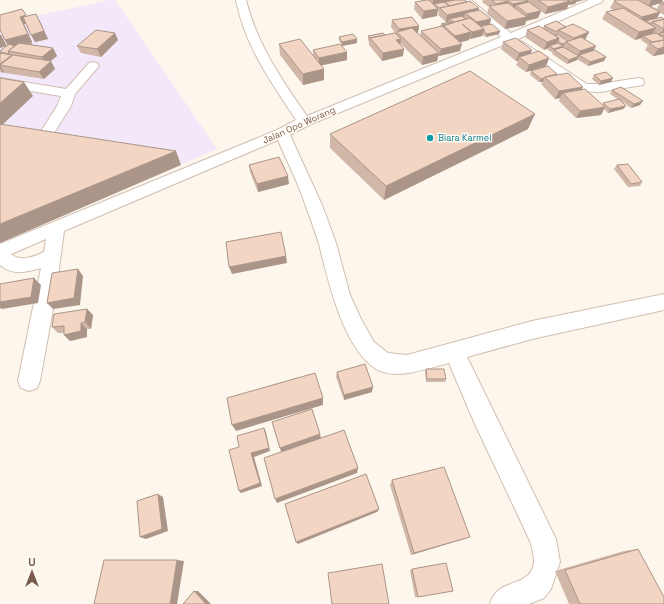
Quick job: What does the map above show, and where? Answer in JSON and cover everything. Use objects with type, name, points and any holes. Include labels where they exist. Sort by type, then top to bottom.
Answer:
[{"type":"street","points":[[241,0],[247,25],[257,47],[274,77],[304,122]]},
{"type":"street","points":[[465,0],[509,38],[584,88],[600,88],[638,82]]},
{"type":"street","name":"Jalan Opo Worang","points":[[0,251],[162,184],[282,133],[304,122],[509,38],[546,17],[598,0]]},
{"type":"street","points":[[630,0],[664,18]]},
{"type":"street","points":[[651,11],[664,7]]},
{"type":"street","points":[[33,162],[48,132],[64,106],[69,93],[93,66]]},
{"type":"street","points":[[0,82],[69,93]]},
{"type":"street","points":[[282,133],[314,205],[327,242],[341,295],[353,323],[367,348],[383,362],[407,365],[532,330],[664,302]]},
{"type":"street","points":[[132,179],[162,184]]},
{"type":"street","points":[[30,381],[56,228]]},
{"type":"street","points":[[0,251],[4,259],[10,265],[20,266],[36,263],[52,256]]},
{"type":"street","points":[[454,351],[482,414],[543,539],[547,562],[542,580],[534,588],[513,597],[504,604]]},
{"type":"shaded area","points":[[109,0],[115,0],[217,149],[0,242],[0,24]]},
{"type":"building","points":[[429,0],[438,9],[424,11],[415,2]]},
{"type":"building","points":[[465,0],[467,2],[450,6],[445,2]]},
{"type":"building","points":[[492,0],[528,1],[513,4],[508,1],[496,4]]},
{"type":"building","points":[[538,0],[568,0],[570,1],[548,7]]},
{"type":"building","points":[[638,0],[660,12],[642,17],[614,1]]},
{"type":"building","points":[[470,1],[479,8],[447,15],[440,8]]},
{"type":"building","points":[[444,2],[449,6],[439,8],[434,4]]},
{"type":"building","points":[[529,2],[541,11],[527,14],[516,5]]},
{"type":"building","points":[[508,3],[527,17],[507,21],[489,6]]},
{"type":"building","points":[[623,8],[656,28],[639,32],[606,12]]},
{"type":"building","points":[[22,9],[26,15],[20,17],[28,34],[5,40],[0,30],[0,15]]},
{"type":"building","points":[[480,10],[491,19],[477,22],[465,13]]},
{"type":"building","points":[[36,14],[44,31],[31,35],[23,17]]},
{"type":"building","points":[[462,16],[466,19],[454,22],[449,19]]},
{"type":"building","points":[[412,17],[419,26],[399,29],[392,20]]},
{"type":"building","points":[[662,17],[664,19],[652,22],[651,24],[645,21]]},
{"type":"building","points":[[470,18],[484,29],[472,32],[462,24],[471,32],[455,36],[443,25]]},
{"type":"building","points":[[664,19],[664,29],[652,22]]},
{"type":"building","points":[[556,21],[566,27],[558,30],[557,32],[544,26]]},
{"type":"building","points":[[453,23],[443,26],[441,24]]},
{"type":"building","points":[[492,24],[500,31],[487,34],[481,26]]},
{"type":"building","points":[[573,24],[589,32],[574,38],[558,30]]},
{"type":"building","points":[[442,26],[462,44],[441,49],[421,31]]},
{"type":"building","points":[[539,26],[559,38],[547,42],[527,30]]},
{"type":"building","points":[[412,28],[439,53],[423,57],[397,32]]},
{"type":"building","points":[[96,30],[115,33],[97,49],[77,46]]},
{"type":"building","points":[[383,33],[385,35],[370,38],[368,36]]},
{"type":"building","points":[[395,33],[401,39],[396,40],[404,49],[383,53],[370,38]]},
{"type":"building","points":[[656,33],[664,38],[664,40],[652,42],[643,36]]},
{"type":"building","points":[[353,34],[357,39],[342,42],[339,37]]},
{"type":"building","points":[[558,34],[567,41],[565,43],[562,44],[558,41],[559,38],[555,35]]},
{"type":"building","points":[[581,37],[596,46],[580,51],[566,42]]},
{"type":"building","points":[[516,38],[532,50],[519,53],[503,42]]},
{"type":"building","points":[[300,39],[324,69],[303,74],[279,44]]},
{"type":"building","points":[[664,40],[664,47],[658,49],[649,43]]},
{"type":"building","points":[[21,42],[32,43],[20,43]]},
{"type":"building","points":[[19,43],[53,48],[42,57],[8,51]]},
{"type":"building","points":[[558,43],[563,46],[554,49],[549,46]]},
{"type":"building","points":[[9,44],[15,46],[8,51],[9,54],[0,52],[0,51]]},
{"type":"building","points":[[340,44],[347,52],[319,58],[313,50]]},
{"type":"building","points":[[563,47],[579,56],[569,60],[554,50]]},
{"type":"building","points":[[595,50],[606,57],[590,62],[579,55]]},
{"type":"building","points":[[539,51],[549,58],[529,65],[519,57]]},
{"type":"building","points":[[0,53],[12,55],[0,64]]},
{"type":"building","points":[[13,55],[51,61],[39,72],[0,65]]},
{"type":"building","points":[[548,66],[557,74],[541,79],[531,71]]},
{"type":"building","name":"Biara Karmel","points":[[470,71],[535,114],[386,186],[330,134]]},
{"type":"building","points":[[606,72],[613,78],[601,81],[594,75]]},
{"type":"building","points":[[568,73],[583,87],[559,91],[545,77]]},
{"type":"building","points":[[0,78],[24,82],[0,103]]},
{"type":"building","points":[[621,87],[643,101],[634,104],[612,90]]},
{"type":"building","points":[[585,89],[605,107],[580,111],[563,93]]},
{"type":"building","points":[[619,99],[626,106],[610,109],[603,103]]},
{"type":"building","points":[[0,124],[176,151],[0,224]]},
{"type":"building","points":[[279,157],[288,176],[257,184],[249,165]]},
{"type":"building","points":[[628,164],[642,182],[631,184],[617,165]]},
{"type":"building","points":[[281,232],[286,256],[229,267],[226,242]]},
{"type":"building","points":[[78,269],[74,298],[47,303],[52,273]]},
{"type":"building","points":[[34,278],[31,297],[0,302],[0,284]]},
{"type":"building","points":[[87,309],[85,322],[81,323],[81,331],[64,335],[64,326],[52,327],[54,314]]},
{"type":"building","points":[[365,364],[373,387],[344,395],[337,372]]},
{"type":"building","points":[[426,369],[444,369],[446,379],[427,379]]},
{"type":"building","points":[[315,373],[323,398],[232,425],[227,398]]},
{"type":"building","points":[[312,409],[320,434],[280,448],[272,422]]},
{"type":"building","points":[[264,428],[269,448],[251,453],[260,483],[239,491],[229,450],[239,447],[237,436]]},
{"type":"building","points":[[344,430],[358,468],[275,499],[264,458]]},
{"type":"building","points":[[444,467],[470,537],[414,553],[392,480]]},
{"type":"building","points":[[366,474],[379,509],[296,542],[285,504]]},
{"type":"building","points":[[158,494],[162,529],[140,537],[137,501]]},
{"type":"building","points":[[638,549],[664,597],[664,604],[580,604],[565,570]]},
{"type":"building","points":[[104,560],[177,560],[170,604],[94,604]]},
{"type":"building","points":[[446,563],[453,591],[418,597],[412,569]]},
{"type":"building","points":[[382,564],[389,604],[332,604],[328,573]]},
{"type":"building","points":[[194,591],[206,604],[183,604]]},
{"type":"place","name":"Biara Karmel","points":[[430,138]]}]
